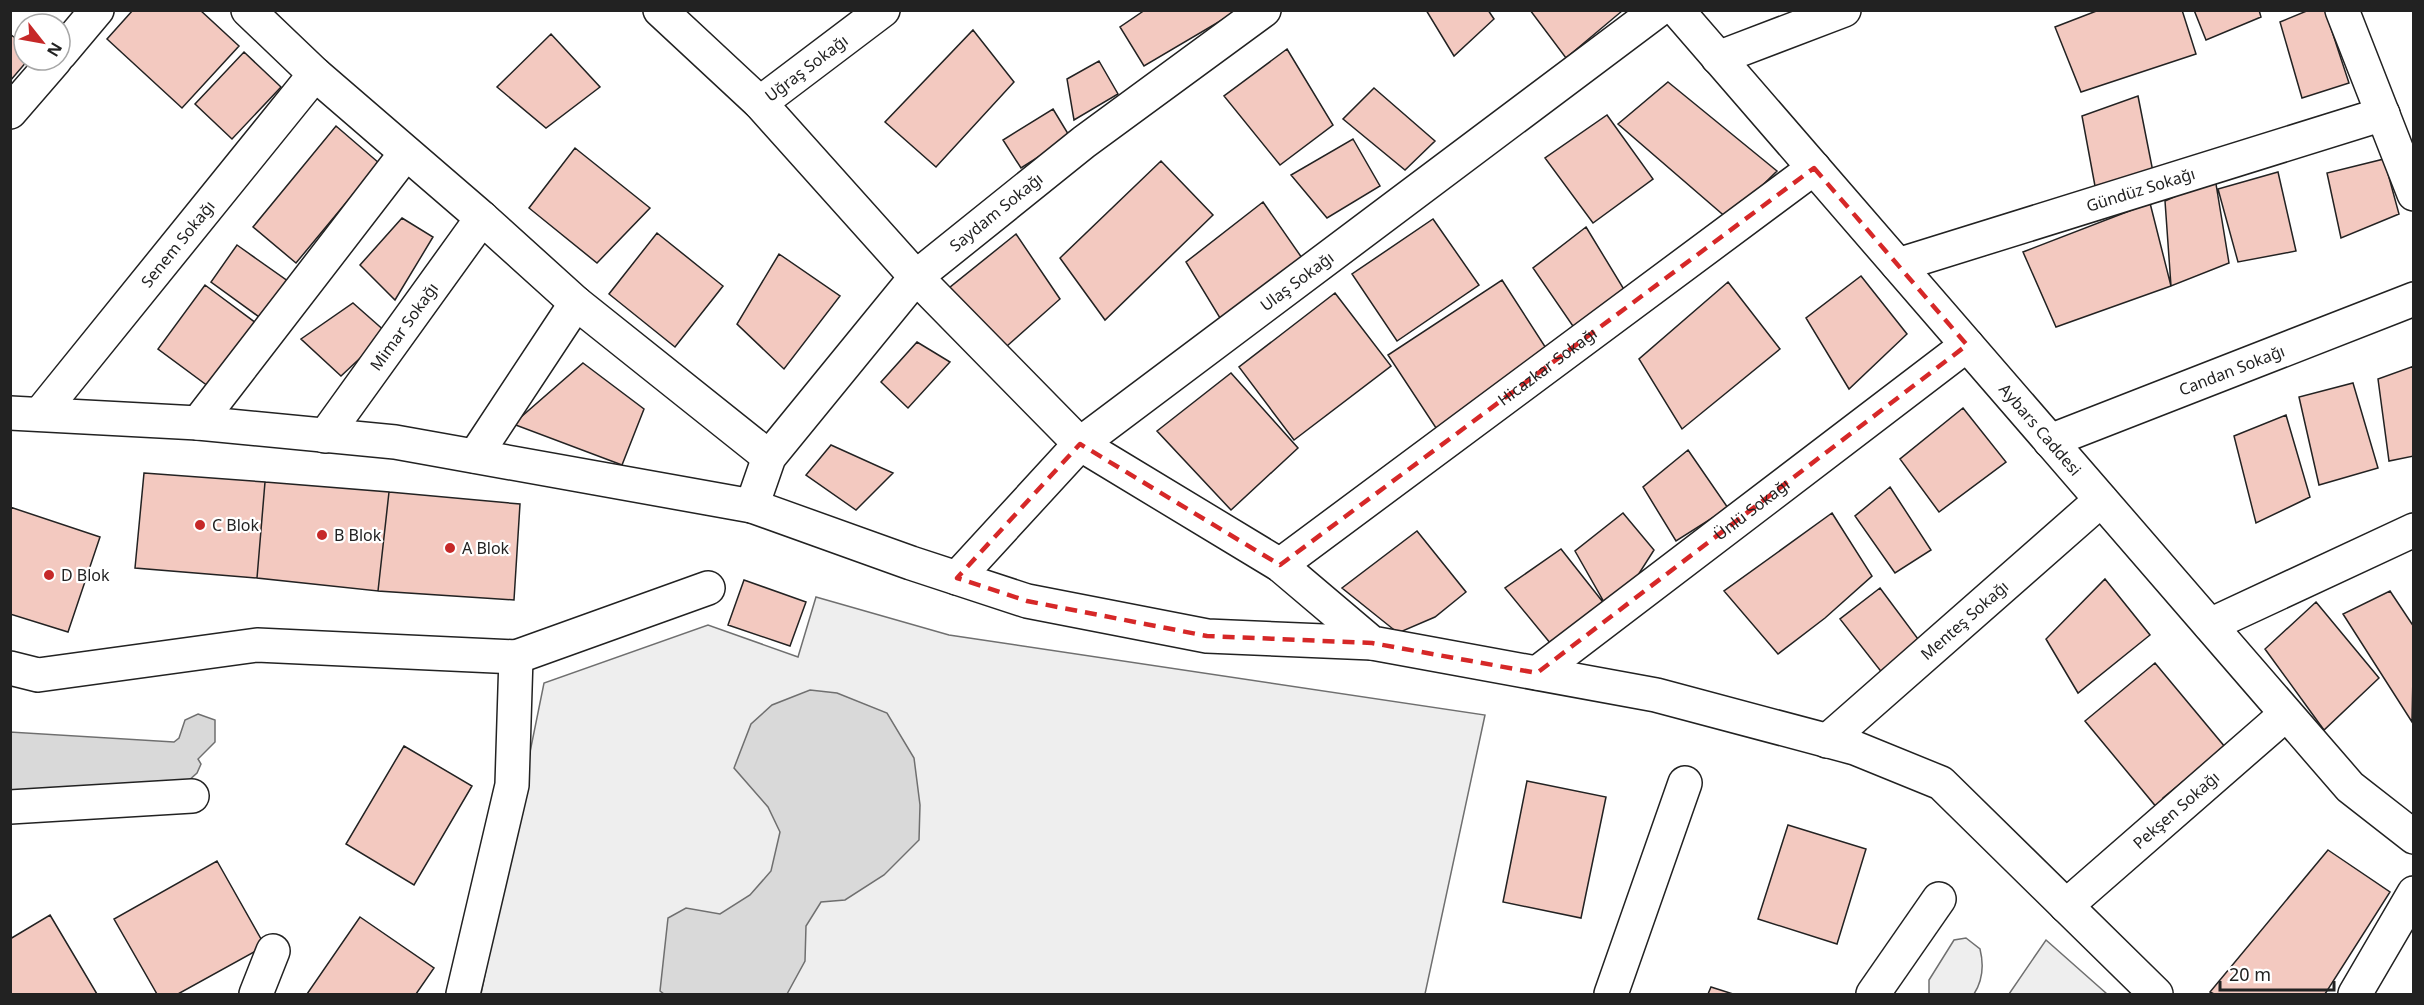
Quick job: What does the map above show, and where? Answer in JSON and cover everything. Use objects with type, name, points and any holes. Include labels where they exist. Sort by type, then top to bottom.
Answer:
[{"type":"street","points":[[72,40],[97,10]]},
{"type":"street","points":[[249,10],[315,74],[482,218],[576,303],[769,457],[752,506]]},
{"type":"street","points":[[660,10],[760,103],[916,277],[1080,444],[1280,565],[1372,643]]},
{"type":"street","name":"Uğraş Sokağı","points":[[760,103],[883,10]]},
{"type":"street","name":"Saydam Sokağı","points":[[769,457],[916,277],[1084,142],[1264,10]]},
{"type":"street","name":"Ulaş Sokağı","points":[[957,578],[1080,444],[1658,10]]},
{"type":"street","name":"Aybars Caddesi","points":[[1677,10],[2350,787],[2414,837]]},
{"type":"street","points":[[1718,58],[1844,10]]},
{"type":"street","points":[[2342,10],[2414,194]]},
{"type":"street","points":[[10,112],[45,72]]},
{"type":"street","name":"Senem Sokağı","points":[[25,414],[315,74]]},
{"type":"street","name":"Gündüz Sokağı","points":[[1898,265],[2383,114]]},
{"type":"street","points":[[198,423],[406,153]]},
{"type":"street","name":"Hicazkar Sokağı","points":[[1280,565],[1814,168]]},
{"type":"street","name":"Mimar Sokağı","points":[[325,436],[482,218]]},
{"type":"street","name":"Candan Sokağı","points":[[2050,441],[2414,298]]},
{"type":"street","points":[[475,456],[576,303]]},
{"type":"street","name":"Ünlü Sokağı","points":[[1537,673],[1967,345]]},
{"type":"street","points":[[25,414],[198,423],[395,442],[752,506],[1027,601],[1207,636],[1372,643],[1656,695],[1855,748],[1941,783],[2066,906],[2149,992]]},
{"type":"street","name":"Menteş Sokağı","points":[[1827,741],[2101,500]]},
{"type":"street","points":[[2210,625],[2414,530]]},
{"type":"street","points":[[10,668],[38,675],[256,645],[516,657],[708,588]]},
{"type":"street","points":[[463,994],[512,785],[516,657]]},
{"type":"street","name":"Pekşen Sokağı","points":[[2066,906],[2286,714]]},
{"type":"street","points":[[1611,994],[1685,783]]},
{"type":"street","points":[[10,807],[192,796]]},
{"type":"street","points":[[2355,994],[2414,893]]},
{"type":"street","points":[[1873,994],[1939,899]]},
{"type":"street","points":[[256,994],[273,951]]},
{"type":"highlighted area","points":[[1814,168],[1967,345],[1537,673],[1372,643],[1207,636],[1027,601],[957,578],[1080,444],[1280,565]]},
{"type":"shaded area","points":[[816,597],[949,635],[1485,715],[1425,994],[481,994],[544,683],[708,625],[798,657]]},
{"type":"shaded area","points":[[810,690],[837,693],[887,713],[914,758],[920,805],[919,840],[884,875],[845,900],[821,902],[806,926],[805,961],[787,994],[664,994],[660,991],[668,918],[686,908],[720,914],[750,895],[771,871],[780,832],[768,807],[734,768],[751,724],[772,705]]},
{"type":"shaded area","points":[[198,714],[215,720],[215,742],[198,759],[201,764],[197,773],[187,782],[11,797],[10,732],[174,742],[179,738],[185,720]]},
{"type":"shaded area","points":[[1966,938],[1980,949],[1981,955],[1981,978],[1974,994],[1929,994],[1929,980],[1954,940]]},
{"type":"shaded area","points":[[2046,940],[2107,994],[2009,994]]},
{"type":"building","points":[[133,10],[200,10],[239,46],[182,108],[107,39]]},
{"type":"building","points":[[1145,10],[1239,10],[1144,66],[1120,27]]},
{"type":"building","points":[[1426,10],[1488,10],[1494,19],[1454,56]]},
{"type":"building","points":[[1530,10],[1622,10],[1622,11],[1566,58]]},
{"type":"building","points":[[2099,10],[2182,10],[2196,54],[2081,92],[2055,27]]},
{"type":"building","points":[[2194,10],[2259,10],[2261,17],[2206,40]]},
{"type":"building","points":[[2309,10],[2325,10],[2349,83],[2302,98],[2280,22]]},
{"type":"building","points":[[973,30],[1014,82],[936,167],[885,122]]},
{"type":"building","points":[[10,34],[12,36],[12,72],[18,72],[10,81]]},
{"type":"building","points":[[551,34],[600,87],[546,128],[497,87]]},
{"type":"building","points":[[1287,49],[1333,125],[1280,165],[1224,96]]},
{"type":"building","points":[[244,52],[281,87],[232,139],[195,104]]},
{"type":"building","points":[[1099,61],[1118,94],[1074,120],[1067,79]]},
{"type":"building","points":[[1668,82],[1777,171],[1728,219],[1618,124]]},
{"type":"building","points":[[1374,88],[1435,141],[1405,170],[1343,119]]},
{"type":"building","points":[[2138,96],[2153,172],[2095,186],[2082,116]]},
{"type":"building","points":[[1053,109],[1070,137],[1021,168],[1003,140]]},
{"type":"building","points":[[1607,115],[1653,179],[1593,223],[1545,158]]},
{"type":"building","points":[[336,126],[379,163],[296,263],[253,227]]},
{"type":"building","points":[[1353,139],[1380,186],[1327,218],[1291,175]]},
{"type":"building","points":[[575,148],[650,208],[597,263],[529,208]]},
{"type":"building","points":[[2384,159],[2399,214],[2341,238],[2327,173]]},
{"type":"building","points":[[1161,161],[1213,215],[1105,320],[1060,258]]},
{"type":"building","points":[[2278,172],[2296,251],[2238,262],[2218,189]]},
{"type":"building","points":[[2215,178],[2229,263],[2171,286],[2165,201]]},
{"type":"building","points":[[1263,202],[1302,258],[1220,318],[1186,262]]},
{"type":"building","points":[[2150,203],[2171,286],[2056,327],[2023,252]]},
{"type":"building","points":[[402,218],[433,237],[395,300],[360,265]]},
{"type":"building","points":[[1433,219],[1479,285],[1397,341],[1352,274]]},
{"type":"building","points":[[1586,227],[1628,296],[1577,332],[1533,268]]},
{"type":"building","points":[[657,233],[723,286],[675,347],[609,294]]},
{"type":"building","points":[[1016,234],[1060,299],[998,354],[949,288]]},
{"type":"building","points":[[237,245],[292,284],[266,322],[211,282]]},
{"type":"building","points":[[779,254],[840,296],[784,369],[737,324]]},
{"type":"building","points":[[1861,276],[1907,334],[1849,389],[1806,318]]},
{"type":"building","points":[[1502,280],[1553,359],[1440,434],[1388,355]]},
{"type":"building","points":[[1728,282],[1780,349],[1682,429],[1639,359]]},
{"type":"building","points":[[205,285],[260,326],[212,389],[158,349]]},
{"type":"building","points":[[1335,293],[1391,366],[1294,440],[1239,367]]},
{"type":"building","points":[[353,303],[387,333],[341,376],[301,339]]},
{"type":"building","points":[[917,342],[950,362],[908,408],[881,382]]},
{"type":"building","points":[[583,363],[644,409],[622,465],[513,424]]},
{"type":"building","points":[[2414,366],[2414,456],[2389,461],[2378,379]]},
{"type":"building","points":[[1231,373],[1298,448],[1231,510],[1157,431]]},
{"type":"building","points":[[2353,383],[2378,468],[2319,485],[2299,397]]},
{"type":"building","points":[[1963,408],[2006,462],[1939,512],[1900,459]]},
{"type":"building","points":[[2286,415],[2310,497],[2256,523],[2234,436]]},
{"type":"building","points":[[831,445],[893,473],[856,510],[806,475]]},
{"type":"building","points":[[1688,450],[1728,508],[1676,541],[1643,487]]},
{"type":"building","name":"C Blok","points":[[144,473],[265,482],[257,578],[135,568]]},
{"type":"building","name":"B Blok","points":[[265,482],[389,492],[378,591],[257,578]]},
{"type":"building","points":[[1890,487],[1931,550],[1895,573],[1855,516]]},
{"type":"building","name":"A Blok","points":[[389,492],[520,504],[514,600],[378,591]]},
{"type":"building","name":"D Blok","points":[[10,507],[100,537],[68,632],[10,614]]},
{"type":"building","points":[[1623,513],[1654,550],[1612,616],[1575,551]]},
{"type":"building","points":[[1832,513],[1872,576],[1825,618],[1778,654],[1724,591]]},
{"type":"building","points":[[1417,531],[1466,592],[1435,617],[1398,633],[1342,588]]},
{"type":"building","points":[[1561,549],[1606,606],[1560,655],[1505,588]]},
{"type":"building","points":[[2105,579],[2150,635],[2078,693],[2046,639]]},
{"type":"building","points":[[744,580],[806,602],[790,646],[728,625]]},
{"type":"building","points":[[1880,588],[1921,643],[1883,674],[1840,619]]},
{"type":"building","points":[[2390,591],[2414,627],[2412,722],[2343,614]]},
{"type":"building","points":[[2316,602],[2379,678],[2324,730],[2265,649]]},
{"type":"building","points":[[2155,663],[2225,747],[2163,798],[2158,809],[2085,721]]},
{"type":"building","points":[[404,746],[472,786],[414,885],[346,844]]},
{"type":"building","points":[[1527,781],[1606,797],[1581,918],[1503,902]]},
{"type":"building","points":[[1788,825],[1866,849],[1837,944],[1758,919]]},
{"type":"building","points":[[2328,850],[2390,892],[2325,994],[2214,994],[2210,992]]},
{"type":"building","points":[[217,861],[265,946],[178,994],[157,994],[114,919]]},
{"type":"building","points":[[50,915],[97,994],[10,994],[10,939]]},
{"type":"building","points":[[360,917],[434,968],[416,994],[307,994]]},
{"type":"building","points":[[1711,987],[1733,994],[1708,994]]},
{"type":"place","name":"C Blok","points":[[200,525]]},
{"type":"place","name":"B Blok","points":[[322,535]]},
{"type":"place","name":"A Blok","points":[[450,548]]},
{"type":"place","name":"D Blok","points":[[49,575]]}]
